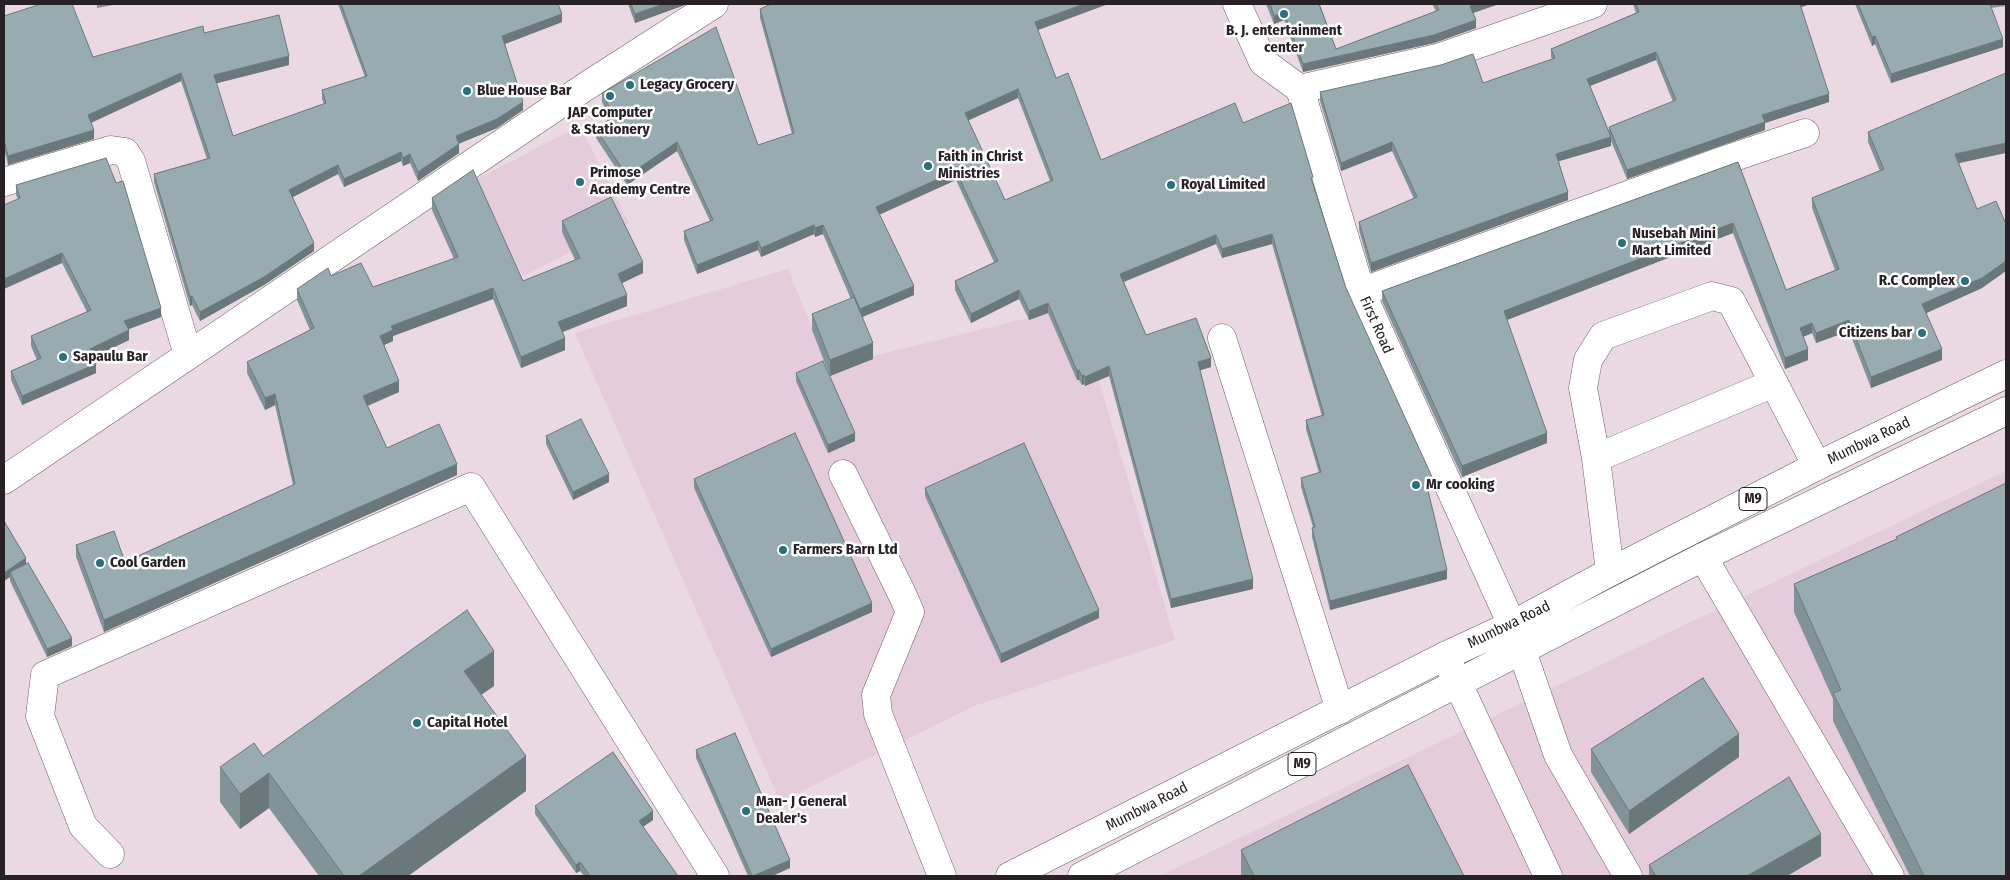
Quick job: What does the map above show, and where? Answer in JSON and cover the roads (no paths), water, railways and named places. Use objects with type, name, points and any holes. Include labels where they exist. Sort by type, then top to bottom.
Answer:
[{"type":"street","points":[[4,480],[585,86],[714,4]]},
{"type":"street","points":[[1237,4],[1264,62],[1300,89],[1438,58],[1593,4]]},
{"type":"street","name":"First Road","points":[[1300,89],[1361,292],[1512,626],[1558,756],[1628,876]]},
{"type":"street","points":[[1361,292],[1722,161],[1805,133]]},
{"type":"street","points":[[4,182],[111,150],[125,152],[131,161],[188,355]]},
{"type":"street","points":[[1610,572],[1596,458],[1583,388],[1588,360],[1604,336],[1712,296],[1731,301],[1818,466]]},
{"type":"street","points":[[1222,338],[1340,710]]},
{"type":"street","name":"Mumbwa Road","points":[[1010,876],[1445,656],[1512,626],[1610,572],[1818,466],[2006,374]]},
{"type":"street","points":[[1596,458],[1774,383]]},
{"type":"street","name":"Mumbwa Road","points":[[1082,876],[1703,557],[2006,411]]},
{"type":"street","points":[[843,474],[910,612],[876,695],[878,714],[942,876]]},
{"type":"street","points":[[110,854],[84,826],[40,716],[45,675],[471,487],[715,876]]},
{"type":"street","points":[[1703,557],[1890,876]]},
{"type":"street","points":[[1445,656],[1548,876]]},
{"type":"place","name":"B. J. entertainment center","points":[[1284,14]]},
{"type":"place","name":"Legacy Grocery","points":[[630,85]]},
{"type":"place","name":"Blue House Bar","points":[[467,91]]},
{"type":"place","name":"JAP Computer & Stationery","points":[[610,96]]},
{"type":"place","name":"Faith in Christ Ministries","points":[[928,166]]},
{"type":"place","name":"Primose Academy Centre","points":[[580,182]]},
{"type":"place","name":"Royal Limited","points":[[1171,185]]},
{"type":"place","name":"Nusebah Mini Mart Limited","points":[[1622,243]]},
{"type":"place","name":"R.C Complex","points":[[1965,281]]},
{"type":"place","name":"Citizens bar","points":[[1922,333]]},
{"type":"place","name":"Sapaulu Bar","points":[[63,357]]},
{"type":"place","name":"Mr cooking","points":[[1416,485]]},
{"type":"place","name":"Farmers Barn Ltd","points":[[783,550]]},
{"type":"place","name":"Cool Garden","points":[[100,563]]},
{"type":"place","name":"Capital Hotel","points":[[417,723]]},
{"type":"place","name":"Man- J General Dealer's","points":[[746,811]]}]
